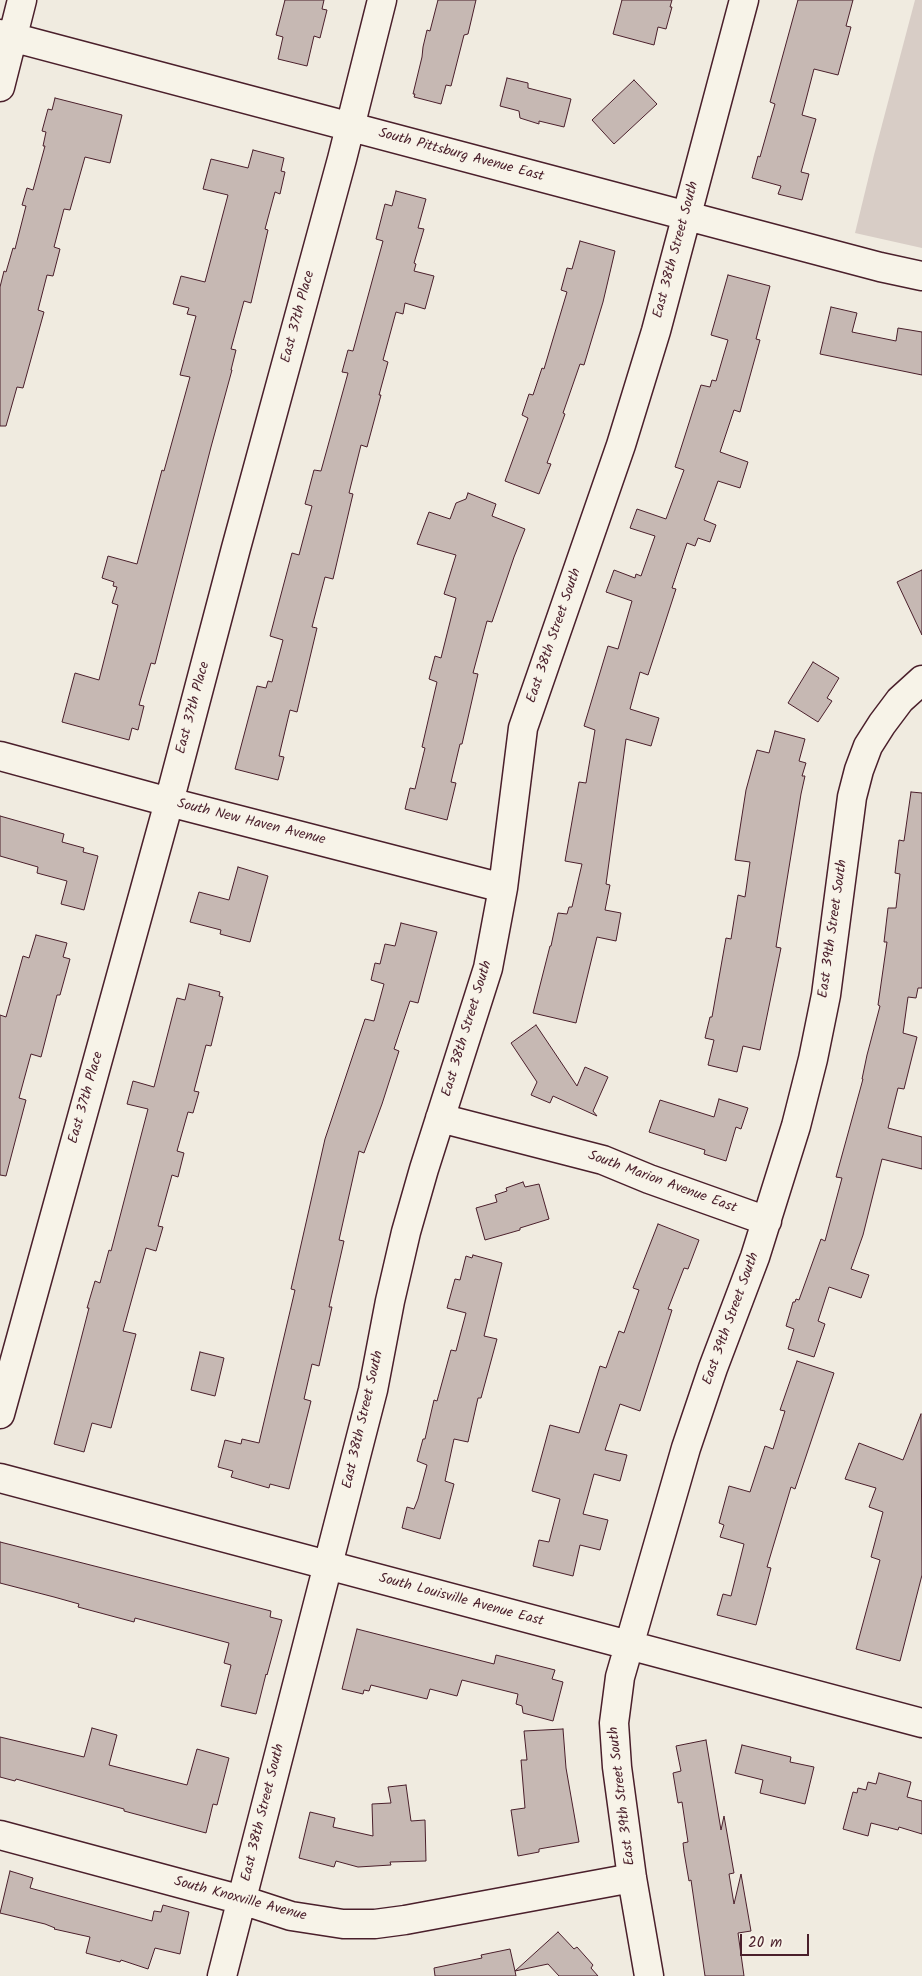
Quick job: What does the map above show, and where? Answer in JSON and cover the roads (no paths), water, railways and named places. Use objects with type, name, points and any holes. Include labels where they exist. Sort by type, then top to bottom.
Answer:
[{"type":"street","points":[[0,86],[7,36],[22,0]]},
{"type":"street","name":"East 37th Place","points":[[0,1414],[169,802],[382,0]]},
{"type":"street","name":"East 38th Street South","points":[[222,1976],[373,1390],[390,1301],[406,1232],[440,1118],[486,976],[503,888],[523,728],[621,445],[656,331],[744,0]]},
{"type":"street","name":"South Pittsburg Avenue East","points":[[7,36],[880,268],[922,276]]},
{"type":"street","name":"East 39th Street South","points":[[649,1976],[632,1878],[617,1767],[614,1723],[620,1677],[698,1411],[755,1257],[796,1126],[813,1059],[826,995],[852,797],[859,770],[868,746],[882,724],[900,700],[922,680]]},
{"type":"street","name":"South New Haven Avenue","points":[[0,756],[169,802],[503,888]]},
{"type":"street","name":"South Marion Avenue East","points":[[440,1118],[603,1160],[649,1179],[767,1221]]},
{"type":"street","name":"South Louisville Avenue East","points":[[0,1478],[922,1723]]},
{"type":"street","name":"South Knoxville Avenue","points":[[0,1835],[242,1900],[300,1918],[343,1924],[375,1924],[405,1920],[632,1878]]}]
